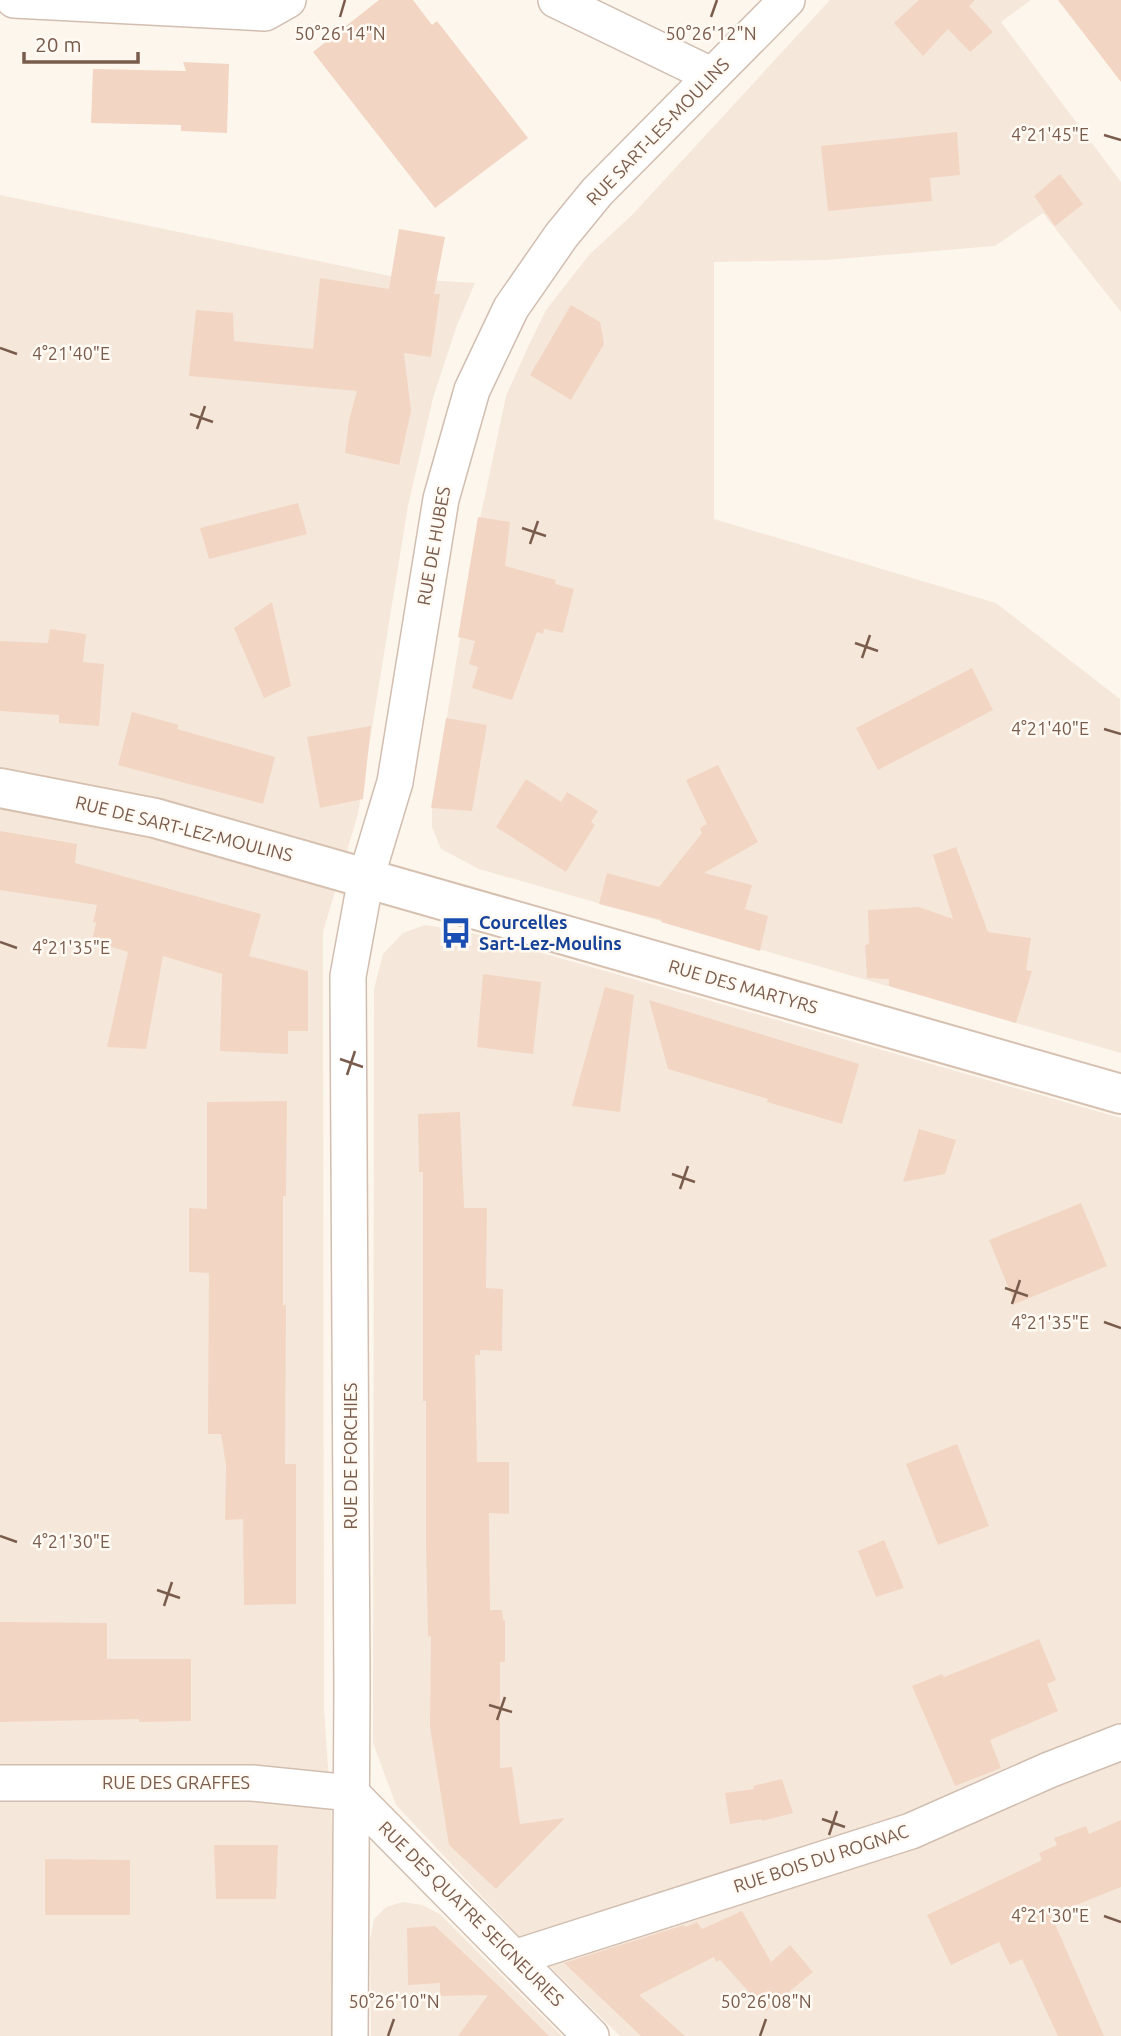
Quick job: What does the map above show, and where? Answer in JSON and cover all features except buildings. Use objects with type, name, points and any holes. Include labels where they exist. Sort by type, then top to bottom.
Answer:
[{"type":"main road","name":"RUE DE SART-LEZ-MOULINS","points":[[0,788],[155,818],[366,878]]},
{"type":"main road","name":"RUE DES MARTYRS","points":[[366,878],[1121,1094]]},
{"type":"street","points":[[15,0],[265,13],[288,0]]},
{"type":"street","points":[[556,0],[711,75]]},
{"type":"street","name":"RUE SART-LES-MOULINS","points":[[561,236],[597,192],[787,0]]},
{"type":"street","name":"RUE DE HUBES","points":[[366,878],[395,782],[441,499],[472,390],[511,308],[561,236]]},
{"type":"street","name":"RUE DE FORCHIES","points":[[350,2036],[348,976],[366,878]]},
{"type":"street","name":"RUE BOIS DU ROGNAC","points":[[514,1958],[911,1830],[1121,1742]]},
{"type":"street","name":"RUE DES GRAFFES","points":[[0,1783],[252,1783],[351,1793]]},
{"type":"street","name":"RUE DES QUATRE SEIGNEURIES","points":[[351,1793],[591,2036]]},
{"type":"shaded area","points":[[830,0],[1031,0],[1001,22],[1121,182],[1121,312],[1043,213],[995,246],[826,260],[714,262],[714,519],[996,603],[1120,699],[1121,1053],[479,869],[441,849],[432,827],[432,806],[480,519],[506,396],[527,349],[546,310],[589,255],[632,215]]},
{"type":"shaded area","points":[[0,195],[405,279],[475,283],[457,325],[433,398],[408,506],[358,814],[323,932],[324,1708],[333,1840],[334,2036],[0,2036]]},
{"type":"shaded area","points":[[425,925],[465,931],[1121,1118],[1121,2036],[620,2036],[520,1937],[396,1805],[373,1743],[374,989],[383,954],[403,933]]},
{"type":"shaded area","points":[[403,1902],[422,1905],[440,1914],[562,2036],[371,2036],[370,1940],[374,1919],[386,1907]]},
{"type":"place","name":"Courcelles Sart-Lez-Moulins","points":[[456,933]]}]
